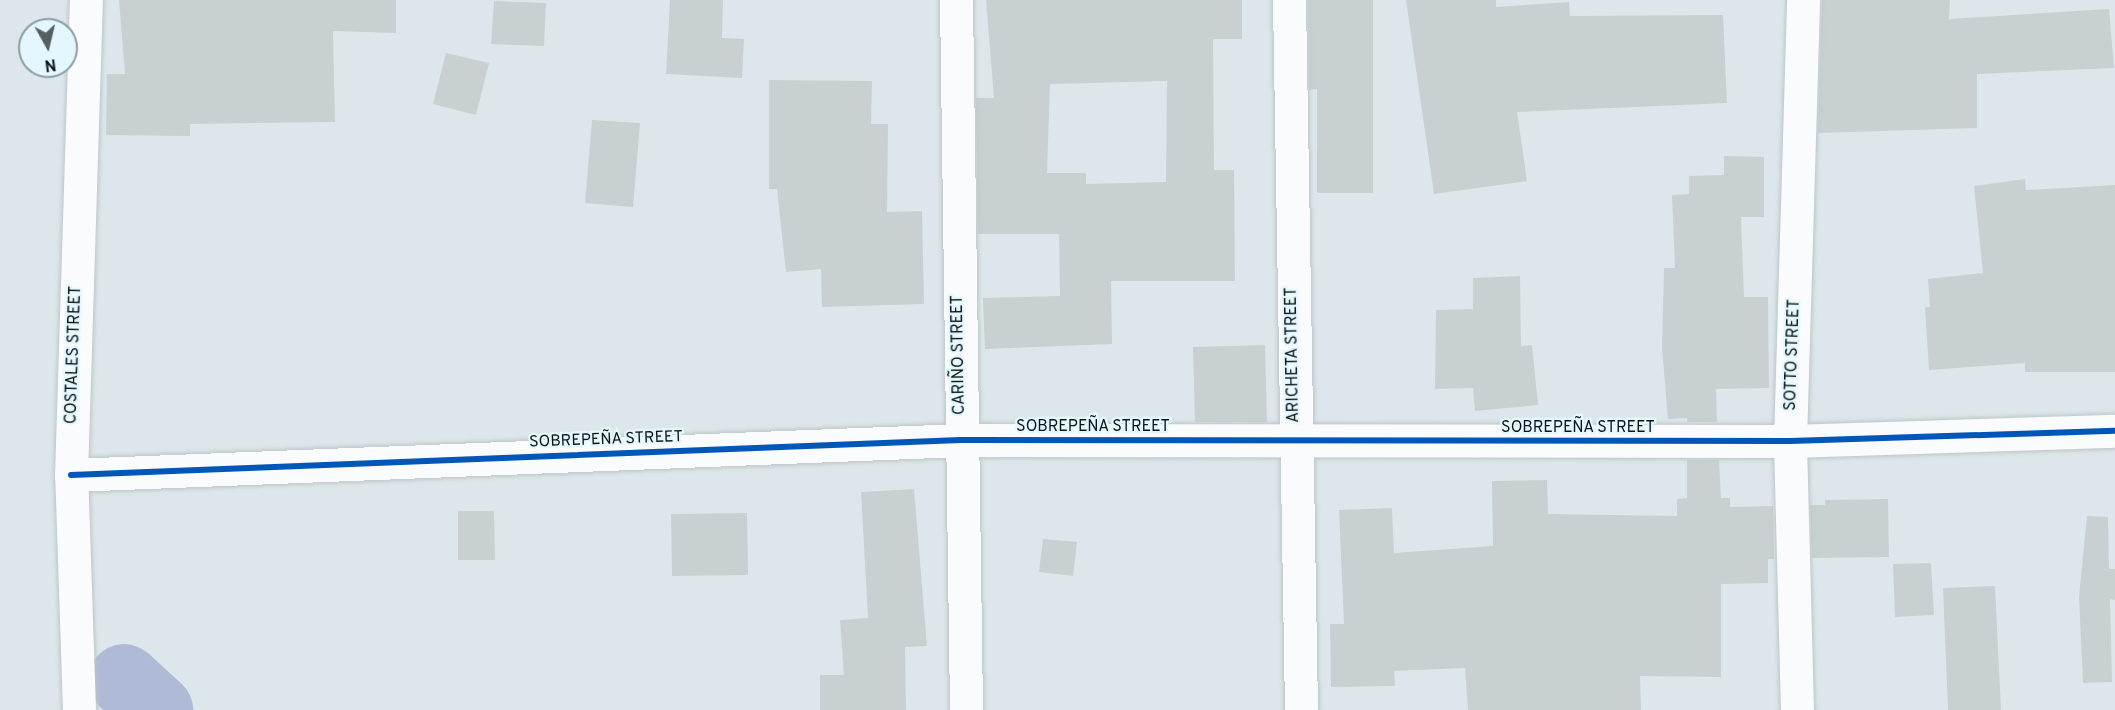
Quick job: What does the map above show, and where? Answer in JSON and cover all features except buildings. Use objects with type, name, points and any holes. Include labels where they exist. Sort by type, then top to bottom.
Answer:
[{"type":"street","name":"COSTALES STREET","points":[[79,710],[71,475],[86,0]]},
{"type":"street","name":"CARIÑO STREET","points":[[956,0],[960,440],[966,710]]},
{"type":"street","name":"ARICHETA STREET","points":[[1289,0],[1294,442],[1301,710]]},
{"type":"street","name":"SOTTO STREET","points":[[1797,710],[1790,441],[1803,0]]},
{"type":"street","name":"SOBREPEÑA STREET","points":[[71,475],[960,440],[1790,441],[2115,431]]},
{"type":"waterway","points":[[124,680],[157,710]]},
{"type":"cycle path","points":[[71,475],[960,440],[1790,441],[2115,431]]}]
